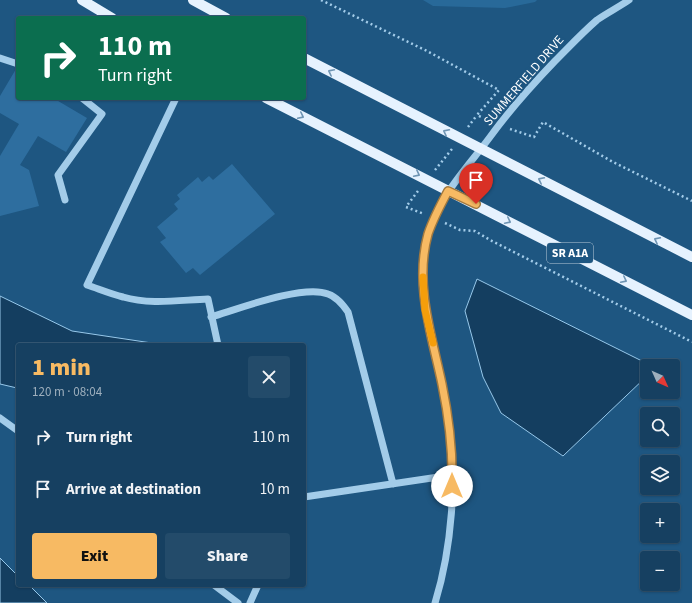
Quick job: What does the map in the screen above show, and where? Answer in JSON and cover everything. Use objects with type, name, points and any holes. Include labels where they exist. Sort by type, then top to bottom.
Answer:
[{"type":"main road","points":[[82,0],[99,15]]},
{"type":"main road","points":[[193,0],[222,16]]},
{"type":"main road","points":[[306,59],[692,257]]},
{"type":"main road","name":"SR A1A","points":[[270,100],[692,315]]},
{"type":"street","name":"SUMMERFIELD DRIVE","points":[[436,603],[447,552],[452,508],[452,450],[449,423],[425,310],[423,277],[428,235],[439,207],[448,191],[505,117],[532,85],[580,35],[599,19],[630,0]]},
{"type":"street","points":[[0,58],[16,63]]},
{"type":"street","points":[[65,200],[58,175],[102,114],[84,100]]},
{"type":"street","points":[[175,100],[87,285],[124,298],[165,301],[208,299],[218,343]]},
{"type":"street","points":[[211,317],[279,296],[314,291],[329,294],[340,301],[348,312],[393,484]]},
{"type":"street","points":[[0,418],[16,430]]},
{"type":"street","points":[[306,498],[452,475]]},
{"type":"street","points":[[217,587],[238,603]]},
{"type":"street","points":[[250,603],[257,587]]},
{"type":"shaded area","points":[[423,0],[537,0],[535,2],[505,8],[433,6]]},
{"type":"shaded area","points":[[477,279],[640,360],[640,383],[563,456],[501,413],[483,377],[465,311]]},
{"type":"shaded area","points":[[0,296],[72,331],[152,343],[16,343],[16,388],[0,384]]},
{"type":"shaded area","points":[[0,558],[16,574],[16,587],[31,587],[47,603],[0,603]]},
{"type":"building","points":[[16,69],[16,100],[56,100],[87,118],[66,152],[38,136],[20,165],[29,170],[39,206],[0,216],[0,156],[19,124],[0,113],[0,96]]},
{"type":"building","points":[[232,164],[275,214],[200,275],[193,268],[186,273],[160,242],[166,238],[157,227],[178,209],[174,204],[180,199],[177,195],[198,177],[202,182],[209,176],[213,180]]},
{"type":"slow traffic","points":[[423,277],[425,310],[433,343]]},
{"type":"route","points":[[452,486],[452,450],[449,423],[442,384],[425,310],[423,277],[428,235],[439,207],[448,191],[476,204]]}]
